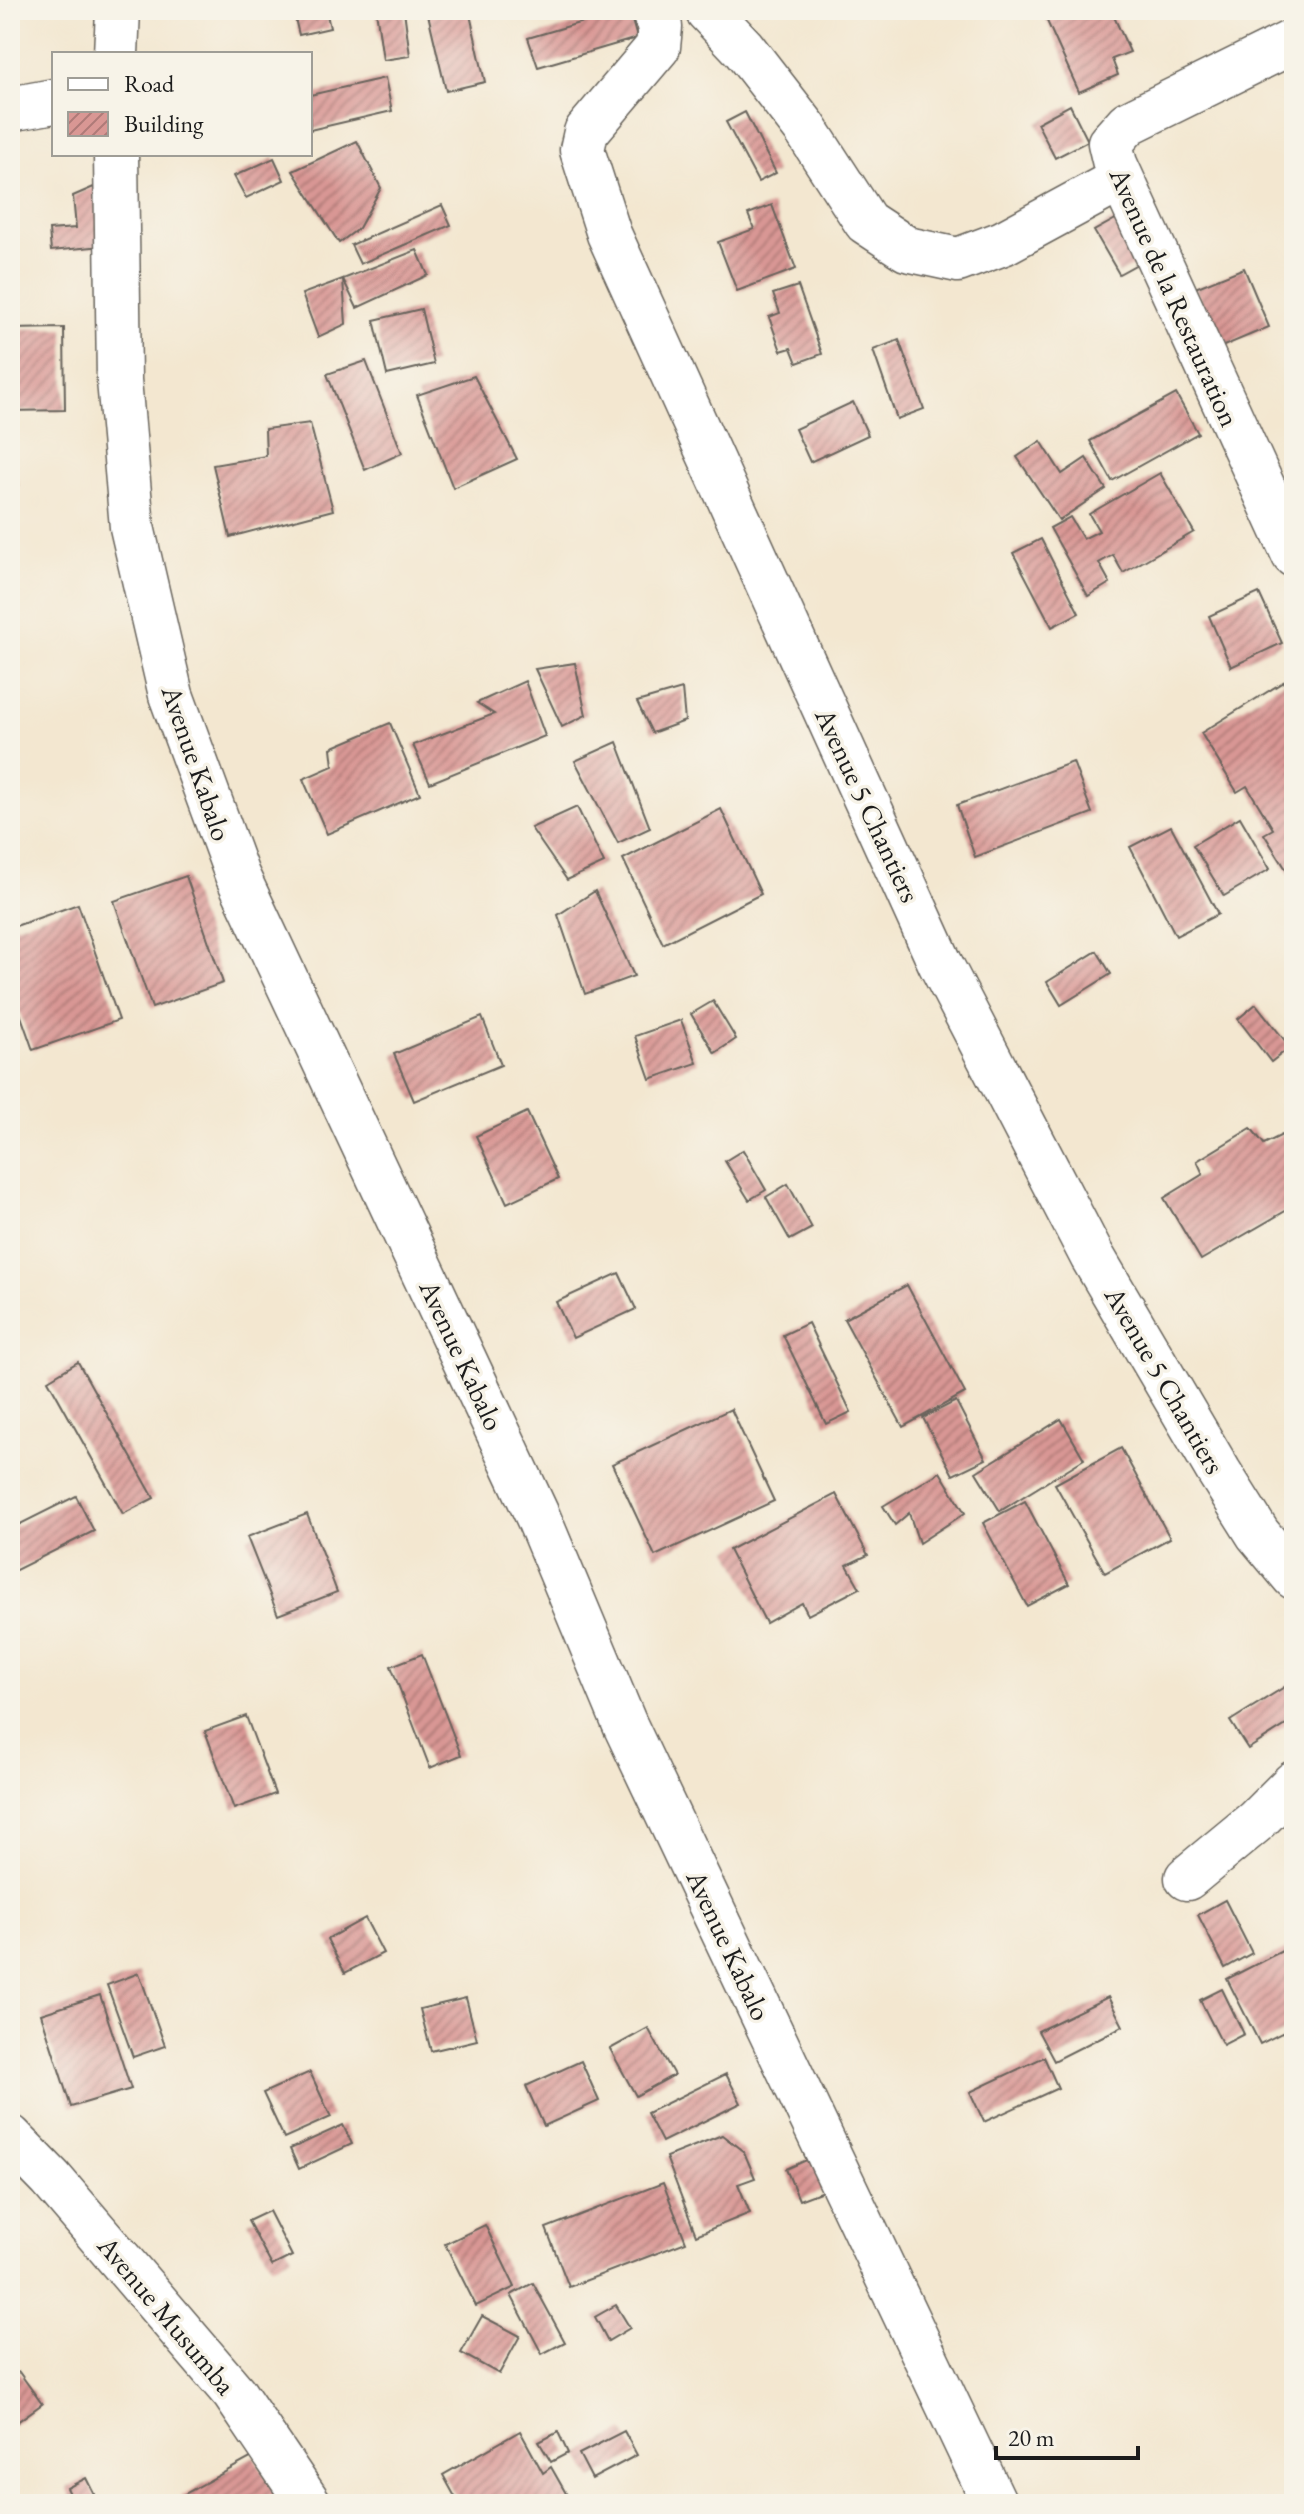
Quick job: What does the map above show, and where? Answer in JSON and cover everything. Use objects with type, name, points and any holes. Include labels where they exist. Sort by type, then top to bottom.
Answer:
[{"type":"street","points":[[116,52],[118,10]]},
{"type":"street","name":"Avenue 5 Chantiers","points":[[653,10],[660,27],[658,47],[586,132],[582,150],[609,234],[940,963],[1092,1256],[1258,1534],[1294,1577]]},
{"type":"street","points":[[707,10],[743,48],[805,128],[866,222],[907,249],[958,260],[1003,243],[1121,179]]},
{"type":"street","name":"Avenue de la Restauration","points":[[1294,41],[1119,130],[1110,143],[1121,179],[1294,555]]},
{"type":"street","points":[[10,109],[52,101]]},
{"type":"street","name":"Avenue Kabalo","points":[[116,156],[119,380],[132,527],[171,695],[237,875],[538,1517],[625,1725],[995,2504]]},
{"type":"street","points":[[1187,1878],[1256,1821],[1294,1783]]},
{"type":"street","name":"Avenue Musumba","points":[[10,2137],[51,2179],[234,2393],[309,2504]]},
{"type":"building","points":[[293,10],[326,10],[330,28],[299,35]]},
{"type":"building","points":[[376,10],[404,10],[410,56],[383,60]]},
{"type":"building","points":[[427,10],[469,10],[485,82],[446,91]]},
{"type":"building","points":[[601,10],[629,10],[637,38],[538,67],[528,38],[603,16]]},
{"type":"building","points":[[1042,10],[1087,10],[1091,18],[1111,10],[1130,52],[1112,59],[1118,75],[1079,92]]},
{"type":"building","points":[[385,78],[392,111],[312,130],[312,95]]},
{"type":"building","points":[[1070,105],[1088,141],[1055,158],[1037,123]]},
{"type":"building","points":[[745,112],[776,173],[758,182],[726,122]]},
{"type":"building","points":[[357,141],[381,188],[359,228],[339,243],[293,171]]},
{"type":"building","points":[[274,158],[284,180],[246,198],[234,176]]},
{"type":"building","points":[[96,186],[102,246],[51,251],[49,230],[76,228],[73,196]]},
{"type":"building","points":[[442,205],[451,225],[360,264],[351,245]]},
{"type":"building","points":[[772,205],[796,269],[737,291],[718,242],[754,229],[748,214]]},
{"type":"building","points":[[1121,216],[1146,259],[1119,274],[1094,231]]},
{"type":"building","points":[[417,250],[428,275],[357,308],[343,279]]},
{"type":"building","points":[[1244,268],[1269,327],[1219,348],[1195,288]]},
{"type":"building","points":[[343,279],[346,324],[318,337],[302,294]]},
{"type":"building","points":[[798,286],[822,354],[797,363],[791,348],[781,351],[769,317],[780,313],[773,294]]},
{"type":"building","points":[[421,309],[434,364],[387,375],[374,320]]},
{"type":"building","points":[[64,328],[65,410],[10,411],[10,329]]},
{"type":"building","points":[[899,340],[924,409],[897,419],[873,350]]},
{"type":"building","points":[[366,361],[402,453],[365,470],[327,374]]},
{"type":"building","points":[[474,376],[517,459],[453,488],[417,395]]},
{"type":"building","points":[[1176,394],[1198,433],[1112,481],[1090,441]]},
{"type":"building","points":[[853,402],[868,435],[810,462],[795,429]]},
{"type":"building","points":[[310,423],[333,510],[230,537],[213,465],[266,456],[265,429]]},
{"type":"building","points":[[1041,441],[1062,474],[1086,458],[1106,489],[1059,520],[1017,457]]},
{"type":"building","points":[[10,464],[19,485],[10,489]]},
{"type":"building","points":[[1160,473],[1194,532],[1123,573],[1113,555],[1099,563],[1110,583],[1088,596],[1050,528],[1070,517],[1083,539],[1099,531],[1089,514]]},
{"type":"building","points":[[1041,539],[1079,613],[1052,627],[1013,553]]},
{"type":"building","points":[[1259,593],[1282,643],[1231,667],[1209,616]]},
{"type":"building","points":[[575,663],[586,715],[562,727],[535,669]]},
{"type":"building","points":[[1288,679],[1294,688],[1294,882],[1264,834],[1273,829],[1247,786],[1237,792],[1201,733]]},
{"type":"building","points":[[525,681],[545,736],[430,783],[413,745],[494,714],[477,703]]},
{"type":"building","points":[[682,689],[685,721],[652,733],[637,702]]},
{"type":"building","points":[[390,723],[420,794],[327,834],[303,779],[333,766],[331,748]]},
{"type":"building","points":[[617,742],[650,828],[618,843],[575,761]]},
{"type":"building","points":[[1073,762],[1092,813],[975,857],[957,805]]},
{"type":"building","points":[[577,807],[604,863],[567,880],[531,828]]},
{"type":"building","points":[[721,809],[761,894],[663,944],[623,859]]},
{"type":"building","points":[[1240,817],[1270,869],[1224,896],[1193,845]]},
{"type":"building","points":[[1171,826],[1218,914],[1176,936],[1130,847]]},
{"type":"building","points":[[186,876],[223,983],[152,1008],[114,901]]},
{"type":"building","points":[[595,891],[634,976],[585,994],[558,915]]},
{"type":"building","points":[[78,904],[119,1020],[33,1050],[10,985],[10,928]]},
{"type":"building","points":[[1097,951],[1111,974],[1061,1005],[1047,982]]},
{"type":"building","points":[[713,1001],[736,1039],[715,1053],[691,1014]]},
{"type":"building","points":[[1256,1004],[1290,1047],[1271,1062],[1238,1019]]},
{"type":"building","points":[[482,1017],[501,1065],[414,1101],[394,1054]]},
{"type":"building","points":[[681,1020],[697,1063],[650,1079],[635,1036]]},
{"type":"building","points":[[527,1112],[558,1179],[507,1203],[476,1136]]},
{"type":"building","points":[[1251,1128],[1264,1144],[1294,1129],[1294,1206],[1201,1260],[1164,1198],[1203,1174],[1197,1161]]},
{"type":"building","points":[[743,1150],[766,1190],[749,1200],[725,1161]]},
{"type":"building","points":[[788,1184],[812,1228],[790,1240],[766,1197]]},
{"type":"building","points":[[619,1273],[636,1309],[573,1338],[556,1302]]},
{"type":"building","points":[[907,1285],[965,1393],[903,1427],[844,1319]]},
{"type":"building","points":[[808,1323],[851,1412],[826,1424],[783,1335]]},
{"type":"building","points":[[78,1362],[154,1498],[123,1514],[48,1380]]},
{"type":"building","points":[[956,1401],[986,1459],[953,1475],[923,1418]]},
{"type":"building","points":[[731,1409],[774,1501],[655,1556],[612,1464]]},
{"type":"building","points":[[1061,1419],[1084,1459],[1000,1511],[976,1472]]},
{"type":"building","points":[[1121,1448],[1170,1538],[1105,1573],[1055,1484]]},
{"type":"building","points":[[940,1472],[965,1513],[919,1543],[909,1513],[895,1525],[883,1506]]},
{"type":"building","points":[[836,1494],[868,1555],[847,1565],[860,1588],[808,1615],[802,1603],[766,1623],[729,1550]]},
{"type":"building","points":[[76,1496],[94,1531],[10,1573],[10,1529]]},
{"type":"building","points":[[1025,1501],[1069,1584],[1027,1606],[983,1523]]},
{"type":"building","points":[[307,1514],[337,1592],[278,1615],[247,1537]]},
{"type":"building","points":[[422,1654],[461,1755],[430,1768],[391,1666]]},
{"type":"building","points":[[1294,1681],[1294,1720],[1248,1749],[1230,1721]]},
{"type":"building","points":[[246,1716],[275,1794],[234,1809],[205,1731]]},
{"type":"building","points":[[1225,1900],[1252,1953],[1225,1968],[1198,1915]]},
{"type":"building","points":[[365,1918],[383,1953],[345,1973],[327,1939]]},
{"type":"building","points":[[1294,1945],[1294,2027],[1260,2044],[1227,1979]]},
{"type":"building","points":[[139,1973],[165,2046],[133,2057],[107,1985]]},
{"type":"building","points":[[1222,1989],[1244,2034],[1223,2045],[1200,2000]]},
{"type":"building","points":[[100,1995],[131,2089],[71,2107],[41,2014]]},
{"type":"building","points":[[1108,1997],[1123,2026],[1054,2061],[1038,2031]]},
{"type":"building","points":[[466,1998],[477,2040],[431,2051],[420,2009]]},
{"type":"building","points":[[648,2028],[674,2075],[636,2096],[610,2049]]},
{"type":"building","points":[[1044,2057],[1058,2088],[984,2122],[970,2092]]},
{"type":"building","points":[[581,2061],[599,2101],[544,2126],[526,2086]]},
{"type":"building","points":[[310,2072],[331,2117],[284,2138],[263,2093]]},
{"type":"building","points":[[726,2074],[741,2103],[662,2142],[647,2113]]},
{"type":"building","points":[[343,2125],[352,2144],[299,2169],[290,2149]]},
{"type":"building","points":[[722,2135],[744,2152],[755,2178],[738,2184],[750,2213],[696,2235],[666,2157]]},
{"type":"building","points":[[818,2155],[831,2188],[799,2200],[786,2169]]},
{"type":"building","points":[[663,2183],[686,2242],[569,2287],[546,2228]]},
{"type":"building","points":[[269,2211],[292,2256],[272,2266],[248,2221]]},
{"type":"building","points":[[485,2225],[515,2287],[476,2306],[445,2244]]},
{"type":"building","points":[[533,2283],[565,2342],[542,2354],[511,2295]]},
{"type":"building","points":[[616,2305],[630,2328],[608,2341],[595,2317]]},
{"type":"building","points":[[482,2316],[520,2336],[499,2374],[461,2353]]},
{"type":"building","points":[[19,2372],[42,2404],[10,2427],[10,2378]]},
{"type":"building","points":[[520,2431],[543,2473],[551,2467],[572,2504],[459,2504],[443,2475]]},
{"type":"building","points":[[624,2431],[637,2455],[592,2479],[579,2454]]},
{"type":"building","points":[[558,2432],[568,2453],[551,2462],[539,2442]]},
{"type":"building","points":[[254,2456],[281,2504],[186,2504],[181,2496]]},
{"type":"building","points":[[86,2478],[99,2504],[75,2504],[67,2488]]}]
